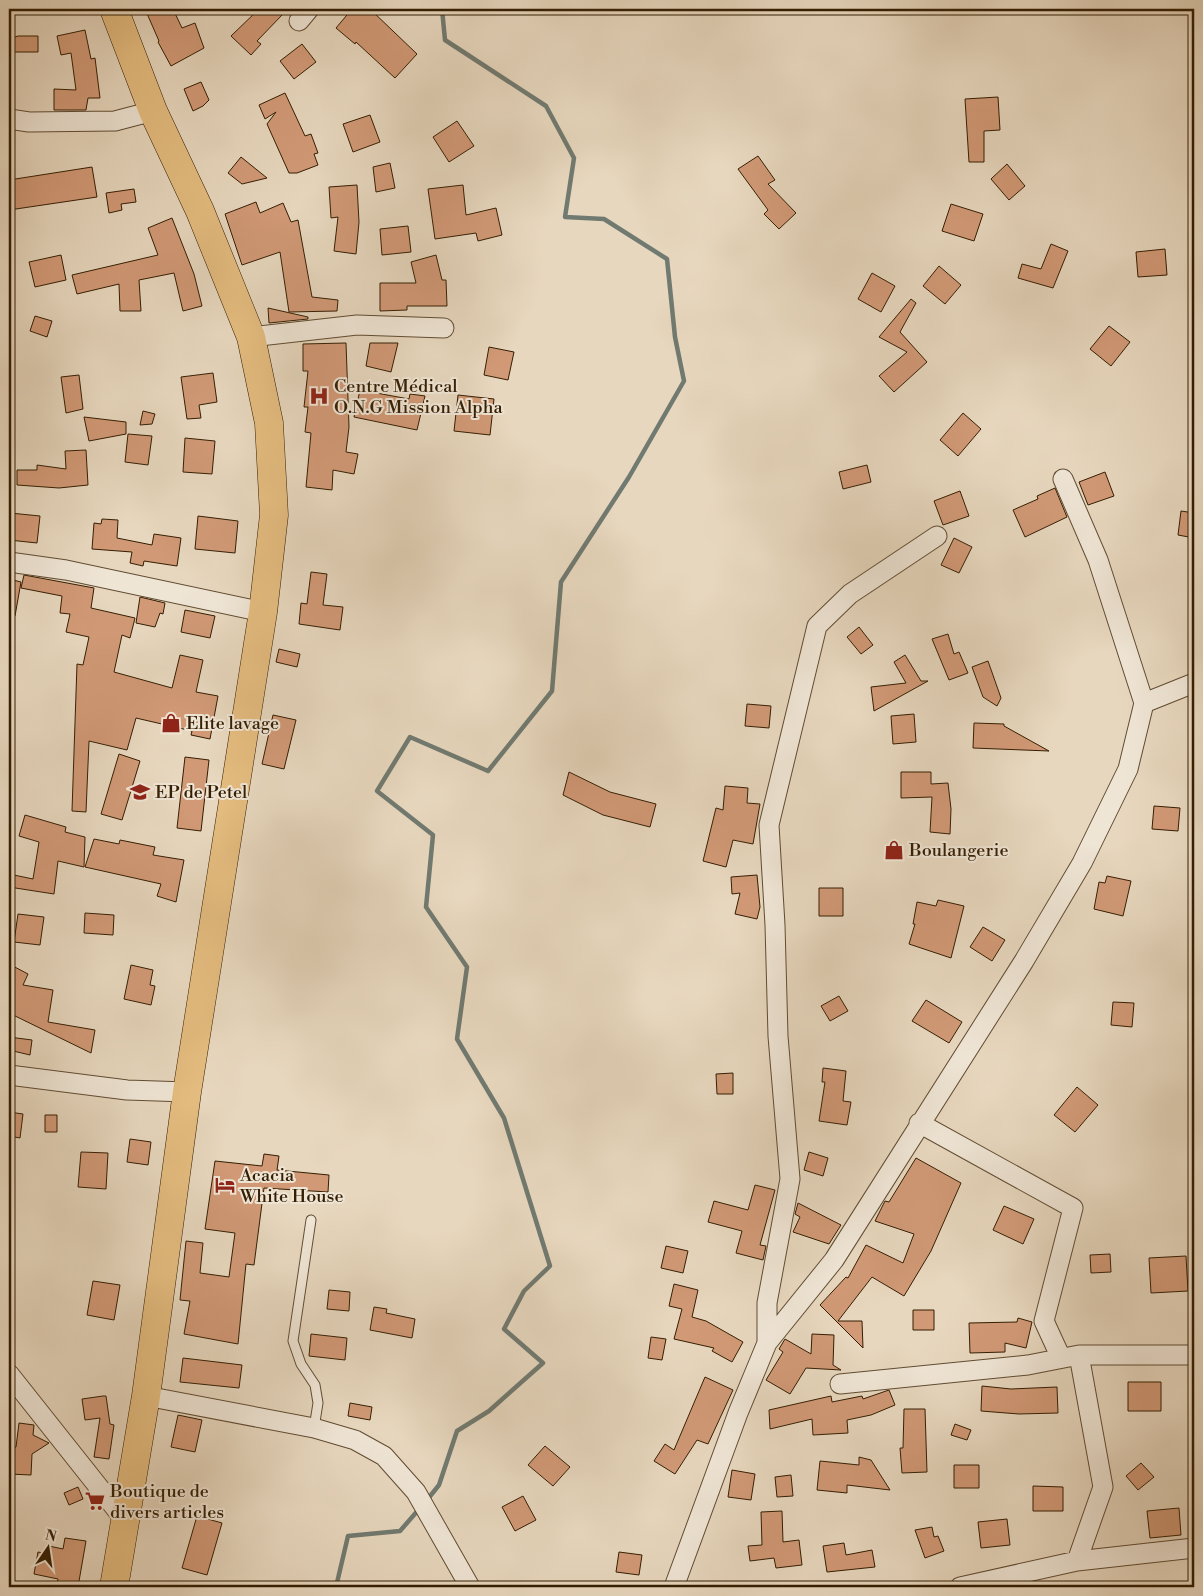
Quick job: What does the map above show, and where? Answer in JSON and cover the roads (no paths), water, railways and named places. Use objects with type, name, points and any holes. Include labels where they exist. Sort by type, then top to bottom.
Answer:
[{"type":"highway","points":[[114,9],[153,111],[200,211],[251,337],[269,423],[274,515],[262,612],[188,1092],[146,1396],[114,1587]]},
{"type":"street","points":[[9,119],[29,122],[115,121],[153,111]]},
{"type":"street","points":[[251,337],[357,325],[444,328]]},
{"type":"street","points":[[674,1587],[738,1413],[767,1343],[834,1260],[919,1123],[1024,961],[1082,863],[1128,768],[1144,703],[1098,560],[1063,479]]},
{"type":"street","points":[[767,1343],[768,1303],[790,1179],[778,1036],[776,925],[769,825],[817,626],[850,594],[937,536]]},
{"type":"street","points":[[9,562],[66,570],[262,612]]},
{"type":"street","points":[[1144,703],[1194,683]]},
{"type":"street","points":[[9,1075],[127,1090],[188,1092]]},
{"type":"street","points":[[919,1123],[1073,1208],[1044,1321],[1070,1357],[1103,1487],[1077,1562]]},
{"type":"street","points":[[840,1384],[1028,1365],[1070,1357],[1194,1355]]},
{"type":"street","points":[[9,1374],[124,1519]]},
{"type":"street","points":[[146,1396],[314,1428],[354,1440],[384,1456],[416,1492],[470,1587]]},
{"type":"street","points":[[960,1587],[1077,1562],[1193,1549]]},
{"type":"lane","points":[[311,1220],[293,1341],[301,1364],[315,1385],[318,1403],[314,1428]]},
{"type":"waterway","points":[[427,1500],[439,1485],[457,1431],[489,1411],[543,1363],[504,1329],[524,1291],[550,1266],[504,1118],[457,1039],[467,967],[426,907],[433,835],[377,791],[410,737],[488,771],[552,691],[561,582],[629,477],[684,381],[675,337],[667,259],[604,219],[565,217],[574,158],[546,106],[445,40],[442,9]]},
{"type":"waterway","points":[[336,1587],[348,1536],[400,1531],[420,1508]]},
{"type":"place","name":"Centre Médical O.N.G Mission Alpha","points":[[319,396]]},
{"type":"place","name":"Elite lavage","points":[[171,723]]},
{"type":"place","name":"EP de Petel","points":[[140,792]]},
{"type":"place","name":"Boulangerie","points":[[894,850]]},
{"type":"place","name":"Acacia White House","points":[[225,1185]]},
{"type":"place","name":"Boutique de divers articles","points":[[95,1501]]}]
